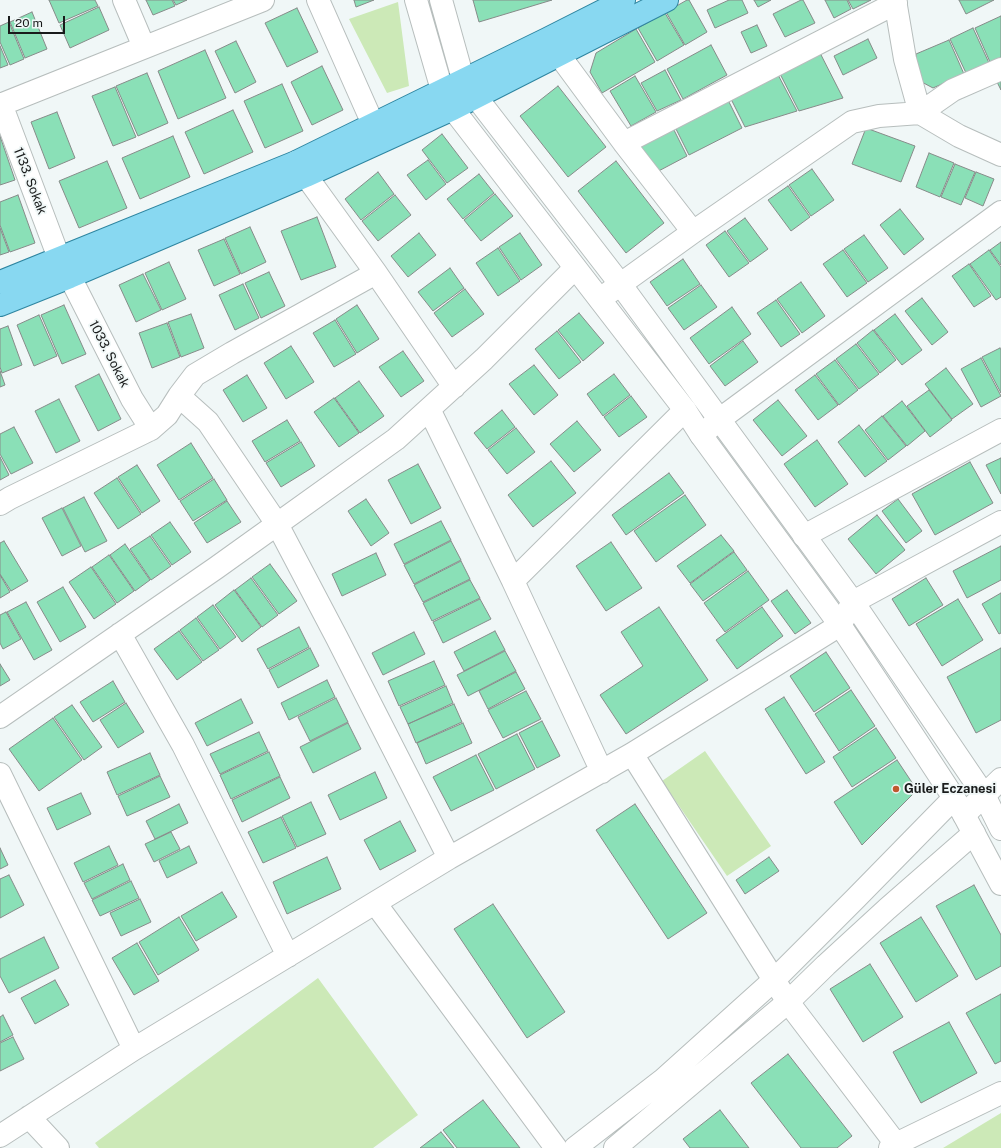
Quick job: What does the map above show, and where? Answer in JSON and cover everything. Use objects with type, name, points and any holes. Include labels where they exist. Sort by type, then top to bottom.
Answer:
[{"type":"main road","points":[[0,282],[59,258],[301,169],[453,110],[476,97],[624,0]]},
{"type":"main road","points":[[0,305],[70,277],[301,169],[373,124],[463,79],[553,47],[667,0]]},
{"type":"street","points":[[124,0],[144,47]]},
{"type":"street","points":[[1,105],[263,0]]},
{"type":"street","points":[[318,0],[373,124]]},
{"type":"street","points":[[416,0],[442,90],[453,110],[686,410],[701,435],[840,625],[964,815],[1001,884]]},
{"type":"street","points":[[441,0],[463,79],[621,285],[854,602],[984,795],[1001,829]]},
{"type":"street","points":[[624,144],[896,1],[905,59],[920,113],[959,136],[1001,155]]},
{"type":"street","points":[[553,47],[624,144],[693,232]]},
{"type":"street","points":[[600,299],[693,232],[852,122],[879,116],[920,113],[953,90],[1001,69]]},
{"type":"street","name":"1133. Sokak","points":[[1,105],[59,258]]},
{"type":"street","points":[[301,169],[376,273],[454,388]]},
{"type":"street","points":[[701,435],[720,419],[1001,212]]},
{"type":"street","points":[[0,717],[210,573],[396,439],[454,388],[575,268]]},
{"type":"street","points":[[0,504],[150,429],[167,416],[179,396],[195,375],[376,273]]},
{"type":"street","name":"1033. Sokak","points":[[70,277],[132,399],[150,429]]},
{"type":"street","points":[[179,396],[208,422],[277,524],[450,858]]},
{"type":"street","points":[[429,409],[514,581],[602,772]]},
{"type":"street","points":[[514,581],[686,410]]},
{"type":"street","points":[[804,536],[1001,430]]},
{"type":"street","points":[[0,1136],[134,1049],[450,858],[632,754],[840,625],[854,602],[1001,522]]},
{"type":"street","points":[[120,634],[183,745],[288,956]]},
{"type":"street","points":[[632,754],[788,1002],[895,1147],[1001,1093]]},
{"type":"street","points":[[0,774],[134,1049]]},
{"type":"street","points":[[615,1148],[788,1002],[887,909],[964,815],[1001,779]]},
{"type":"street","points":[[575,1148],[664,1079],[774,980],[856,898],[964,815]]},
{"type":"street","points":[[375,903],[556,1148]]},
{"type":"street","points":[[29,1117],[58,1148]]},
{"type":"green space","points":[[398,2],[409,86],[387,93],[349,19]]},
{"type":"green space","points":[[705,751],[771,846],[727,876],[662,781]]},
{"type":"green space","points":[[318,978],[418,1115],[373,1148],[99,1148],[95,1143]]},
{"type":"green space","points":[[1001,1113],[1001,1148],[943,1148]]},
{"type":"building","points":[[49,0],[95,0],[98,6],[59,23]]},
{"type":"building","points":[[146,0],[172,0],[175,6],[153,15]]},
{"type":"building","points":[[173,0],[187,0],[176,5]]},
{"type":"building","points":[[354,0],[374,0],[356,7]]},
{"type":"building","points":[[473,0],[552,0],[479,22]]},
{"type":"building","points":[[689,0],[707,32],[685,45],[666,12]]},
{"type":"building","points":[[729,0],[742,0],[748,13],[715,28],[707,10]]},
{"type":"building","points":[[754,0],[771,0],[758,7]]},
{"type":"building","points":[[803,0],[815,23],[785,37],[773,14]]},
{"type":"building","points":[[825,0],[847,0],[851,9],[834,18]]},
{"type":"building","points":[[848,0],[871,0],[853,9]]},
{"type":"building","points":[[959,0],[994,0],[966,14]]},
{"type":"building","points":[[99,7],[109,30],[70,48],[60,25]]},
{"type":"building","points":[[297,8],[318,52],[287,67],[265,23]]},
{"type":"building","points":[[32,12],[47,49],[25,58],[10,22]]},
{"type":"building","points":[[665,13],[684,45],[657,61],[638,28]]},
{"type":"building","points":[[1001,16],[1001,58],[990,62],[975,28]]},
{"type":"building","points":[[9,22],[24,59],[10,65],[0,42],[0,26]]},
{"type":"building","points":[[757,25],[767,46],[751,53],[741,32]]},
{"type":"building","points":[[973,28],[989,63],[966,73],[950,39]]},
{"type":"building","points":[[636,29],[655,62],[602,93],[590,72],[596,53]]},
{"type":"building","points":[[868,39],[877,58],[843,75],[834,56]]},
{"type":"building","points":[[949,40],[964,74],[933,88],[918,80],[916,54]]},
{"type":"building","points":[[236,41],[256,82],[235,93],[215,51]]},
{"type":"building","points":[[711,45],[727,75],[683,99],[667,69]]},
{"type":"building","points":[[0,46],[8,65],[0,68]]},
{"type":"building","points":[[817,47],[843,98],[799,111],[777,68]]},
{"type":"building","points":[[205,50],[226,98],[178,119],[158,71]]},
{"type":"building","points":[[322,66],[343,110],[312,125],[291,82]]},
{"type":"building","points":[[775,69],[797,111],[745,127],[728,93]]},
{"type":"building","points":[[665,70],[681,100],[657,111],[641,83]]},
{"type":"building","points":[[147,73],[168,123],[138,136],[116,86]]},
{"type":"building","points":[[635,76],[656,112],[631,126],[610,91]]},
{"type":"building","points":[[1001,78],[1001,90],[996,80]]},
{"type":"building","points":[[282,84],[303,131],[265,148],[244,101]]},
{"type":"building","points":[[558,86],[606,147],[568,177],[520,116]]},
{"type":"building","points":[[115,87],[136,137],[113,146],[92,96]]},
{"type":"building","points":[[725,94],[742,128],[689,155],[672,121]]},
{"type":"building","points":[[233,110],[253,152],[204,174],[185,132]]},
{"type":"building","points":[[57,112],[75,158],[49,169],[31,122]]},
{"type":"building","points":[[670,122],[687,156],[651,175],[634,141]]},
{"type":"building","points":[[866,128],[915,146],[901,182],[852,164]]},
{"type":"building","points":[[442,134],[468,168],[447,183],[422,150]]},
{"type":"building","points":[[0,136],[15,180],[0,185]]},
{"type":"building","points":[[173,136],[190,177],[140,199],[122,158]]},
{"type":"building","points":[[929,153],[954,163],[940,197],[916,187]]},
{"type":"building","points":[[428,160],[446,184],[426,200],[407,175]]},
{"type":"building","points":[[107,161],[127,208],[79,228],[59,181]]},
{"type":"building","points":[[616,161],[664,223],[626,253],[578,191]]},
{"type":"building","points":[[955,164],[975,172],[961,205],[941,197]]},
{"type":"building","points":[[812,169],[834,200],[811,216],[789,185]]},
{"type":"building","points":[[378,172],[394,194],[361,220],[345,199]]},
{"type":"building","points":[[976,172],[994,179],[983,206],[965,198]]},
{"type":"building","points":[[479,174],[494,193],[463,219],[447,199]]},
{"type":"building","points":[[788,186],[810,217],[791,231],[768,200]]},
{"type":"building","points":[[495,194],[513,216],[481,241],[464,220]]},
{"type":"building","points":[[18,195],[35,243],[10,252],[0,225],[0,202]]},
{"type":"building","points":[[395,195],[411,215],[378,241],[362,221]]},
{"type":"building","points":[[900,209],[924,239],[904,255],[880,225]]},
{"type":"building","points":[[317,217],[336,267],[301,280],[281,231]]},
{"type":"building","points":[[745,218],[768,249],[750,262],[727,231]]},
{"type":"building","points":[[250,227],[266,262],[241,274],[225,238]]},
{"type":"building","points":[[0,228],[9,252],[0,255]]},
{"type":"building","points":[[725,231],[749,263],[729,277],[706,245]]},
{"type":"building","points":[[419,233],[436,255],[408,277],[391,256]]},
{"type":"building","points":[[520,233],[542,265],[521,280],[499,247]]},
{"type":"building","points":[[864,235],[888,268],[868,282],[844,249]]},
{"type":"building","points":[[224,239],[240,274],[214,286],[198,250]]},
{"type":"building","points":[[1001,242],[1001,265],[990,250]]},
{"type":"building","points":[[498,248],[520,281],[498,296],[476,263]]},
{"type":"building","points":[[843,250],[867,283],[847,297],[823,264]]},
{"type":"building","points":[[989,250],[1001,267],[1001,297],[996,300],[970,264]]},
{"type":"building","points":[[683,259],[700,284],[667,306],[650,282]]},
{"type":"building","points":[[169,262],[186,299],[162,310],[145,273]]},
{"type":"building","points":[[969,264],[991,296],[974,307],[952,276]]},
{"type":"building","points":[[450,268],[464,288],[433,311],[418,292]]},
{"type":"building","points":[[269,272],[285,306],[261,318],[245,283]]},
{"type":"building","points":[[143,274],[161,310],[136,322],[119,285]]},
{"type":"building","points":[[801,282],[825,316],[802,333],[777,299]]},
{"type":"building","points":[[243,284],[259,318],[235,330],[219,295]]},
{"type":"building","points":[[701,285],[717,307],[684,330],[668,308]]},
{"type":"building","points":[[465,289],[484,314],[452,337],[434,313]]},
{"type":"building","points":[[922,298],[948,332],[932,345],[905,311]]},
{"type":"building","points":[[776,300],[800,334],[781,347],[757,313]]},
{"type":"building","points":[[64,305],[86,354],[62,364],[41,315]]},
{"type":"building","points":[[357,305],[379,339],[357,353],[336,319]]},
{"type":"building","points":[[732,307],[751,334],[709,364],[690,338]]},
{"type":"building","points":[[579,313],[604,343],[583,361],[558,330]]},
{"type":"building","points":[[191,314],[204,348],[181,357],[168,322]]},
{"type":"building","points":[[895,314],[922,350],[902,365],[874,330]]},
{"type":"building","points":[[39,315],[57,356],[34,366],[17,325]]},
{"type":"building","points":[[335,320],[356,354],[334,367],[313,333]]},
{"type":"building","points":[[167,323],[180,357],[152,368],[139,333]]},
{"type":"building","points":[[8,326],[22,365],[2,373],[0,367],[0,329]]},
{"type":"building","points":[[873,330],[896,360],[880,373],[857,343]]},
{"type":"building","points":[[557,331],[581,362],[559,379],[535,349]]},
{"type":"building","points":[[743,341],[758,362],[725,386],[710,366]]},
{"type":"building","points":[[856,344],[879,374],[859,389],[836,359]]},
{"type":"building","points":[[291,346],[314,382],[286,399],[264,363]]},
{"type":"building","points":[[1000,348],[1001,350],[1001,393],[982,357]]},
{"type":"building","points":[[403,351],[424,381],[401,397],[379,367]]},
{"type":"building","points":[[981,358],[1001,396],[981,407],[961,369]]},
{"type":"building","points":[[835,360],[858,390],[839,405],[816,374]]},
{"type":"building","points":[[534,365],[558,395],[534,415],[509,384]]},
{"type":"building","points":[[946,368],[973,404],[952,419],[925,384]]},
{"type":"building","points":[[0,371],[5,385],[0,387]]},
{"type":"building","points":[[99,374],[121,419],[98,431],[75,386]]},
{"type":"building","points":[[614,374],[630,395],[603,416],[587,394]]},
{"type":"building","points":[[247,375],[267,408],[243,422],[223,390]]},
{"type":"building","points":[[815,375],[838,405],[818,420],[795,390]]},
{"type":"building","points":[[359,381],[384,416],[360,433],[335,398]]},
{"type":"building","points":[[929,390],[952,420],[930,437],[907,406]]},
{"type":"building","points":[[631,396],[647,417],[619,437],[604,417]]},
{"type":"building","points":[[334,398],[359,433],[339,447],[314,412]]},
{"type":"building","points":[[59,399],[80,441],[56,453],[35,411]]},
{"type":"building","points":[[778,400],[807,436],[782,456],[753,420]]},
{"type":"building","points":[[902,401],[925,431],[907,446],[883,416]]},
{"type":"building","points":[[502,410],[515,427],[487,449],[474,433]]},
{"type":"building","points":[[882,416],[906,446],[888,460],[865,430]]},
{"type":"building","points":[[287,420],[300,441],[265,462],[252,441]]},
{"type":"building","points":[[577,421],[601,450],[574,472],[550,444]]},
{"type":"building","points":[[859,425],[887,461],[865,477],[838,442]]},
{"type":"building","points":[[14,427],[33,463],[11,474],[0,454],[0,434]]},
{"type":"building","points":[[516,428],[535,452],[507,474],[488,450]]},
{"type":"building","points":[[817,440],[848,484],[815,507],[784,464]]},
{"type":"building","points":[[301,442],[315,466],[281,487],[266,463]]},
{"type":"building","points":[[191,443],[213,478],[179,500],[157,465]]},
{"type":"building","points":[[0,457],[9,475],[0,480]]},
{"type":"building","points":[[1001,458],[1001,494],[986,465]]},
{"type":"building","points":[[551,461],[576,493],[533,527],[508,495]]},
{"type":"building","points":[[970,462],[993,503],[935,535],[912,494]]},
{"type":"building","points":[[418,464],[441,508],[411,524],[388,480]]},
{"type":"building","points":[[137,465],[160,501],[142,513],[118,477]]},
{"type":"building","points":[[669,473],[684,493],[626,535],[612,515]]},
{"type":"building","points":[[117,478],[141,514],[118,529],[94,493]]},
{"type":"building","points":[[214,479],[227,500],[193,521],[180,501]]},
{"type":"building","points":[[685,495],[706,525],[656,562],[634,531]]},
{"type":"building","points":[[84,497],[107,541],[85,552],[63,508]]},
{"type":"building","points":[[366,499],[389,533],[371,546],[348,511]]},
{"type":"building","points":[[898,499],[922,531],[906,543],[882,511]]},
{"type":"building","points":[[227,501],[241,522],[207,543],[194,523]]},
{"type":"building","points":[[62,508],[81,546],[62,556],[42,518]]},
{"type":"building","points":[[877,515],[905,550],[876,574],[848,539]]},
{"type":"building","points":[[441,521],[451,540],[404,564],[394,544]]},
{"type":"building","points":[[170,522],[191,552],[172,565],[151,535]]},
{"type":"building","points":[[721,535],[734,551],[690,583],[677,566]]},
{"type":"building","points":[[150,536],[171,566],[151,580],[130,549]]},
{"type":"building","points":[[4,541],[28,581],[11,591],[0,574],[0,543]]},
{"type":"building","points":[[451,541],[461,560],[414,584],[404,565]]},
{"type":"building","points":[[611,542],[642,588],[606,611],[576,566]]},
{"type":"building","points":[[125,544],[150,580],[135,591],[110,555]]},
{"type":"building","points":[[1001,546],[1001,580],[967,598],[953,571]]},
{"type":"building","points":[[734,552],[747,570],[703,601],[690,584]]},
{"type":"building","points":[[376,553],[386,575],[342,596],[332,574]]},
{"type":"building","points":[[109,555],[134,591],[117,603],[92,567]]},
{"type":"building","points":[[461,561],[470,579],[423,602],[414,585]]},
{"type":"building","points":[[270,564],[297,601],[279,614],[252,577]]},
{"type":"building","points":[[91,567],[116,604],[94,619],[69,582]]},
{"type":"building","points":[[748,571],[769,600],[725,632],[704,603]]},
{"type":"building","points":[[0,575],[10,592],[0,598]]},
{"type":"building","points":[[251,578],[278,615],[262,627],[235,590]]},
{"type":"building","points":[[926,578],[943,605],[909,626],[892,599]]},
{"type":"building","points":[[470,580],[480,598],[432,621],[423,603]]},
{"type":"building","points":[[63,587],[86,627],[60,642],[37,602]]},
{"type":"building","points":[[234,590],[261,627],[242,642],[215,605]]},
{"type":"building","points":[[787,590],[811,623],[795,634],[771,601]]},
{"type":"building","points":[[1001,593],[1001,633],[999,634],[982,604]]},
{"type":"building","points":[[480,599],[491,619],[443,643],[433,622]]},
{"type":"building","points":[[958,599],[983,640],[942,666],[916,624]]},
{"type":"building","points":[[26,602],[52,650],[34,660],[7,612]]},
{"type":"building","points":[[213,605],[236,637],[220,649],[197,617]]},
{"type":"building","points":[[659,607],[708,680],[626,734],[600,695],[643,666],[621,632]]},
{"type":"building","points":[[762,607],[783,636],[737,669],[716,640]]},
{"type":"building","points":[[6,612],[21,639],[3,649],[0,643],[0,615]]},
{"type":"building","points":[[196,618],[219,650],[203,661],[180,630]]},
{"type":"building","points":[[299,627],[309,647],[268,669],[257,649]]},
{"type":"building","points":[[179,631],[202,662],[177,680],[154,649]]},
{"type":"building","points":[[495,631],[505,650],[464,671],[454,652]]},
{"type":"building","points":[[414,632],[425,654],[383,675],[372,653]]},
{"type":"building","points":[[310,648],[319,666],[278,688],[269,670]]},
{"type":"building","points":[[1001,648],[1001,720],[976,733],[947,677]]},
{"type":"building","points":[[505,651],[516,671],[468,696],[457,675]]},
{"type":"building","points":[[826,652],[850,688],[814,712],[790,676]]},
{"type":"building","points":[[434,661],[445,685],[399,706],[388,681]]},
{"type":"building","points":[[0,664],[10,680],[0,686]]},
{"type":"building","points":[[516,672],[525,689],[488,709],[479,691]]},
{"type":"building","points":[[327,680],[335,697],[289,720],[281,703]]},
{"type":"building","points":[[113,681],[125,702],[93,722],[80,702]]},
{"type":"building","points":[[446,686],[453,703],[408,724],[400,707]]},
{"type":"building","points":[[851,690],[875,726],[839,751],[815,714]]},
{"type":"building","points":[[526,691],[541,719],[503,738],[488,710]]},
{"type":"building","points":[[784,697],[825,762],[806,774],[765,709]]},
{"type":"building","points":[[336,698],[348,722],[310,741],[298,717]]},
{"type":"building","points":[[241,699],[253,723],[207,746],[195,723]]},
{"type":"building","points":[[126,703],[144,732],[118,748],[100,720]]},
{"type":"building","points":[[454,704],[462,722],[416,743],[408,724]]},
{"type":"building","points":[[72,705],[102,747],[84,760],[54,717]]},
{"type":"building","points":[[53,718],[82,760],[39,791],[9,749]]},
{"type":"building","points":[[542,721],[560,756],[537,768],[519,733]]},
{"type":"building","points":[[348,723],[361,749],[313,773],[300,747]]},
{"type":"building","points":[[463,723],[472,743],[426,764],[417,743]]},
{"type":"building","points":[[876,728],[896,758],[852,787],[833,757]]},
{"type":"building","points":[[259,732],[268,751],[220,774],[210,754]]},
{"type":"building","points":[[517,734],[535,769],[496,789],[478,754]]},
{"type":"building","points":[[269,752],[280,776],[231,799],[220,775]]},
{"type":"building","points":[[150,753],[160,775],[117,795],[107,772]]},
{"type":"building","points":[[476,755],[494,790],[451,811],[433,777]]},
{"type":"building","points":[[897,760],[917,790],[862,845],[834,802]]},
{"type":"building","points":[[375,772],[387,798],[340,820],[328,795]]},
{"type":"building","points":[[160,776],[170,797],[127,816],[118,796]]},
{"type":"building","points":[[280,777],[290,798],[242,822],[232,800]]},
{"type":"building","points":[[81,793],[91,814],[57,830],[47,808]]},
{"type":"building","points":[[311,802],[326,834],[297,847],[282,816]]},
{"type":"building","points":[[179,804],[188,823],[155,839],[146,821]]},
{"type":"building","points":[[635,804],[707,913],[668,939],[596,830]]},
{"type":"building","points":[[281,817],[296,848],[263,863],[248,832]]},
{"type":"building","points":[[400,821],[416,851],[380,870],[364,840]]},
{"type":"building","points":[[171,832],[180,849],[154,862],[145,844]]},
{"type":"building","points":[[109,846],[118,865],[83,882],[74,863]]},
{"type":"building","points":[[189,846],[197,863],[167,878],[159,861]]},
{"type":"building","points":[[0,848],[8,865],[0,869]]},
{"type":"building","points":[[327,857],[341,889],[287,914],[273,882]]},
{"type":"building","points":[[769,857],[779,871],[745,894],[736,880]]},
{"type":"building","points":[[123,864],[130,880],[92,899],[84,883]]},
{"type":"building","points":[[9,875],[24,905],[0,918],[0,879]]},
{"type":"building","points":[[131,881],[139,898],[100,916],[92,900]]},
{"type":"building","points":[[974,885],[1001,935],[1001,966],[976,980],[936,906]]},
{"type":"building","points":[[222,892],[237,917],[196,941],[181,916]]},
{"type":"building","points":[[140,899],[151,922],[121,936],[110,913]]},
{"type":"building","points":[[493,904],[565,1012],[527,1038],[454,929]]},
{"type":"building","points":[[179,917],[199,950],[158,975],[139,942]]},
{"type":"building","points":[[921,917],[958,976],[916,1002],[880,943]]},
{"type":"building","points":[[44,937],[59,968],[9,993],[0,976],[0,959]]},
{"type":"building","points":[[137,943],[159,981],[134,995],[112,958]]},
{"type":"building","points":[[870,964],[903,1017],[863,1042],[830,989]]},
{"type":"building","points":[[55,980],[69,1005],[35,1024],[21,998]]},
{"type":"building","points":[[1001,994],[1001,1061],[995,1064],[966,1013]]},
{"type":"building","points":[[3,1015],[13,1035],[0,1042],[0,1017]]},
{"type":"building","points":[[949,1022],[977,1073],[921,1103],[893,1052]]},
{"type":"building","points":[[13,1037],[24,1059],[0,1071],[0,1043]]},
{"type":"building","points":[[788,1054],[852,1136],[837,1148],[801,1148],[751,1083]]},
{"type":"building","points":[[483,1100],[520,1148],[457,1148],[443,1130]]},
{"type":"building","points":[[720,1110],[749,1148],[690,1148],[683,1139]]},
{"type":"building","points":[[441,1132],[454,1148],[420,1148]]},
{"type":"place","name":"Güler Eczanesi","points":[[896,789]]}]
